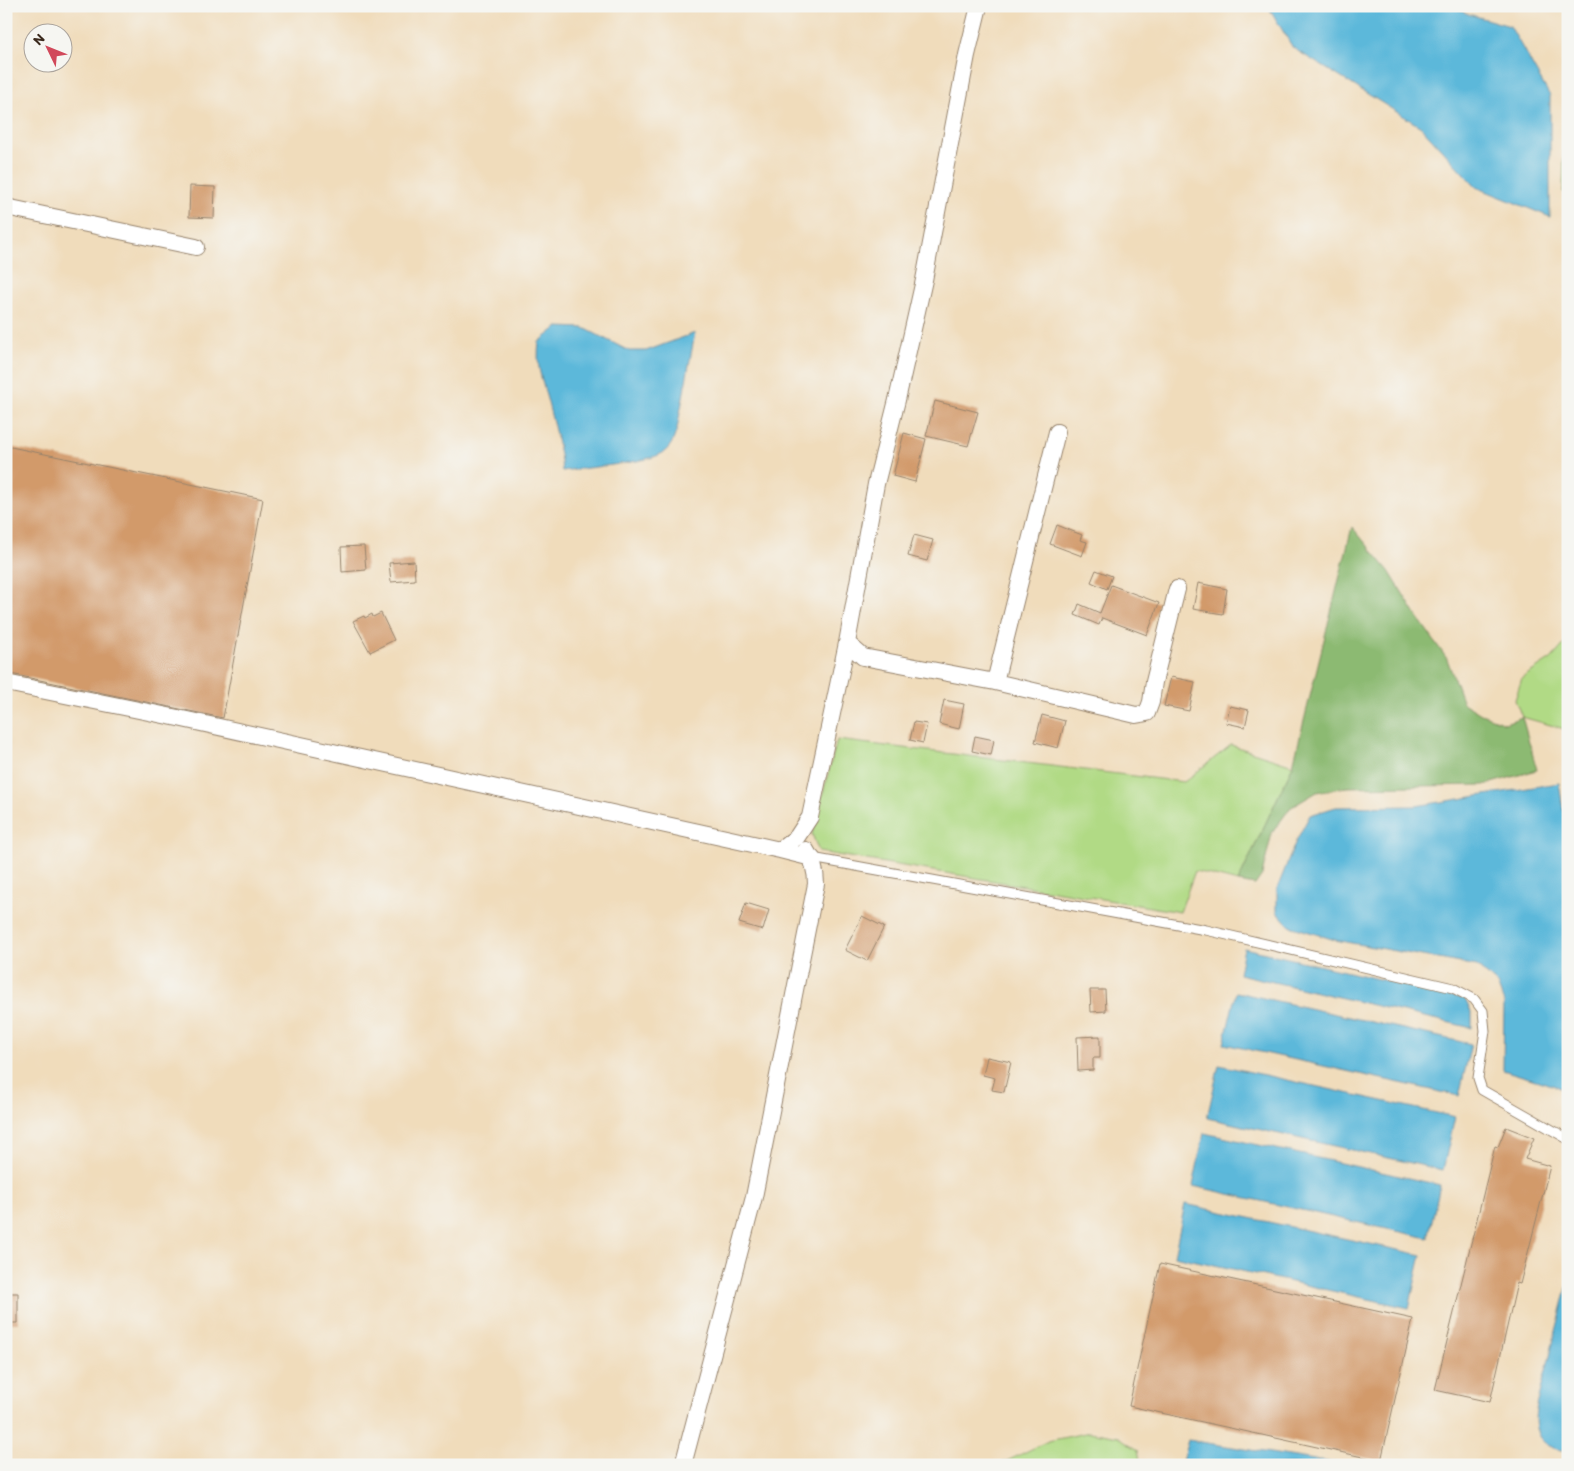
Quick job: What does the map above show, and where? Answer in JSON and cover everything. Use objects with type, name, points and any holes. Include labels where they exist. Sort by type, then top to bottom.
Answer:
[{"type":"street","points":[[780,850],[797,837],[810,817],[847,643],[876,484],[924,280],[967,55],[979,6]]},
{"type":"street","points":[[6,207],[196,247]]},
{"type":"street","points":[[995,682],[1057,432]]},
{"type":"street","points":[[847,643],[863,657],[995,682],[1136,715],[1147,713],[1151,702],[1154,682],[1177,589]]},
{"type":"street","points":[[840,674],[863,657]]},
{"type":"street","points":[[6,683],[178,718],[812,858]]},
{"type":"street","points":[[683,1465],[754,1197],[816,884],[812,858],[797,837]]},
{"type":"lane","points":[[812,858],[1206,930],[1453,988],[1474,999],[1483,1011],[1485,1031],[1478,1078],[1482,1090],[1568,1139]]},
{"type":"green space","points":[[1568,94],[1568,193],[1563,192],[1565,95]]},
{"type":"green space","points":[[1352,527],[1389,571],[1416,615],[1447,659],[1463,703],[1481,714],[1505,723],[1522,717],[1537,770],[1484,785],[1347,787],[1317,792],[1290,808],[1272,833],[1262,875],[1255,885],[1238,882],[1293,765]]},
{"type":"green space","points":[[1568,640],[1568,730],[1522,717],[1515,700],[1522,678],[1551,659]]},
{"type":"green space","points":[[837,740],[1184,782],[1231,745],[1293,765],[1238,882],[1195,871],[1180,912],[819,852],[812,834]]},
{"type":"green space","points":[[1090,1432],[1119,1437],[1138,1450],[1141,1465],[999,1465],[1048,1441]]},
{"type":"water","points":[[1268,6],[1452,6],[1468,14],[1510,26],[1550,96],[1550,217],[1476,187],[1421,127],[1293,48]]},
{"type":"water","points":[[558,327],[584,328],[629,351],[646,351],[695,333],[677,429],[667,450],[656,456],[631,462],[562,471],[558,444],[538,358],[539,342]]},
{"type":"water","points":[[1559,783],[1568,842],[1568,1090],[1503,1070],[1504,1003],[1497,984],[1477,966],[1335,940],[1290,926],[1277,912],[1277,889],[1296,841],[1310,815],[1336,807],[1416,806]]},
{"type":"water","points":[[1244,948],[1465,999],[1472,1014],[1472,1028],[1239,974]]},
{"type":"water","points":[[1236,992],[1471,1044],[1459,1096],[1224,1044]]},
{"type":"water","points":[[1219,1065],[1455,1117],[1443,1170],[1207,1118]]},
{"type":"water","points":[[1204,1133],[1440,1185],[1428,1238],[1193,1186]]},
{"type":"water","points":[[1185,1204],[1421,1255],[1409,1308],[1174,1256]]},
{"type":"water","points":[[1568,1284],[1568,1451],[1551,1447],[1545,1443],[1538,1433],[1535,1419]]},
{"type":"water","points":[[1188,1440],[1346,1465],[1181,1465]]},
{"type":"building","points":[[190,186],[215,187],[214,218],[189,217]]},
{"type":"building","points":[[935,401],[978,412],[968,446],[926,436]]},
{"type":"building","points":[[904,433],[926,439],[915,482],[893,476]]},
{"type":"building","points":[[6,446],[263,499],[223,718],[6,673]]},
{"type":"building","points":[[1057,525],[1082,535],[1080,540],[1087,542],[1082,556],[1050,544]]},
{"type":"building","points":[[914,535],[933,540],[927,561],[908,556]]},
{"type":"building","points":[[364,546],[366,570],[342,572],[341,547]]},
{"type":"building","points":[[414,561],[415,580],[391,582],[389,563]]},
{"type":"building","points":[[1096,570],[1112,576],[1107,589],[1091,582]]},
{"type":"building","points":[[1198,583],[1227,589],[1223,614],[1193,609]]},
{"type":"building","points":[[1111,585],[1159,603],[1147,635],[1102,618],[1099,625],[1075,615],[1079,604],[1100,613]]},
{"type":"building","points":[[381,613],[394,640],[370,652],[353,621],[364,616],[365,618],[372,614],[373,617]]},
{"type":"building","points":[[1171,677],[1195,682],[1189,711],[1164,706]]},
{"type":"building","points":[[944,700],[964,704],[959,729],[939,724]]},
{"type":"building","points":[[1230,706],[1249,710],[1245,727],[1226,723]]},
{"type":"building","points":[[1042,715],[1065,721],[1058,748],[1035,742]]},
{"type":"building","points":[[914,722],[927,724],[923,743],[910,740]]},
{"type":"building","points":[[975,736],[994,740],[991,755],[972,751]]},
{"type":"building","points":[[746,903],[769,910],[763,930],[739,923]]},
{"type":"building","points":[[862,916],[884,927],[867,961],[845,950]]},
{"type":"building","points":[[1090,990],[1105,990],[1106,1011],[1091,1012]]},
{"type":"building","points":[[1100,1036],[1100,1058],[1093,1058],[1093,1070],[1078,1071],[1077,1037]]},
{"type":"building","points":[[987,1057],[1011,1062],[1004,1092],[992,1090],[995,1078],[983,1075]]},
{"type":"building","points":[[1506,1127],[1534,1138],[1525,1159],[1550,1166],[1520,1284],[1517,1283],[1490,1402],[1435,1390],[1495,1146],[1498,1147]]},
{"type":"building","points":[[1160,1264],[1413,1319],[1381,1461],[1129,1406]]},
{"type":"building","points":[[6,1293],[18,1293],[18,1323],[6,1323]]}]
